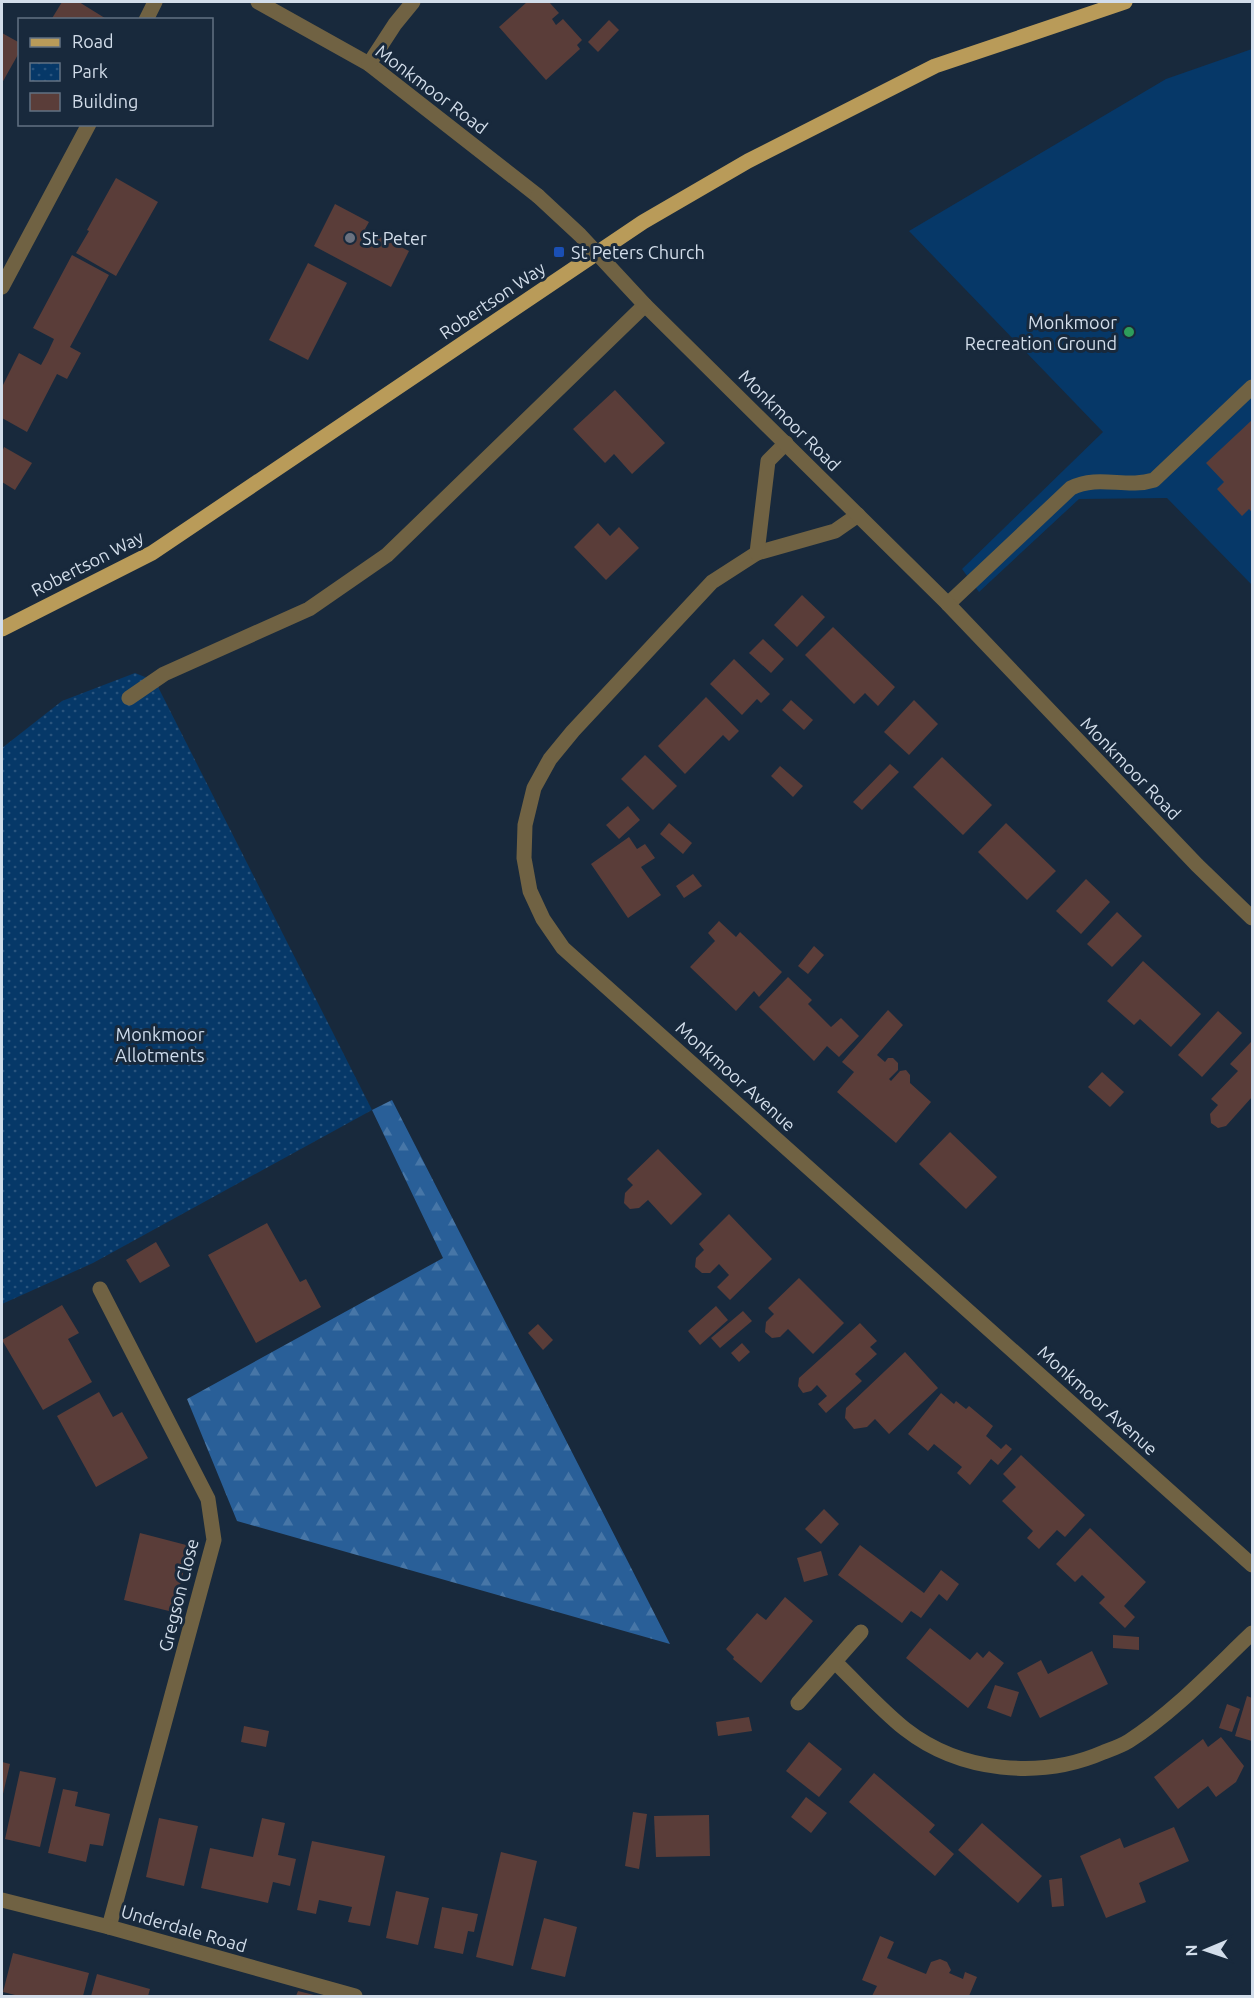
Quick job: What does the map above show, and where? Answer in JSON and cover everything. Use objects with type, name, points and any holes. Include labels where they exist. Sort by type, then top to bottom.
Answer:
[{"type":"main road","name":"Robertson Way","points":[[2,629],[152,553],[643,222],[748,161],[935,66],[1125,2]]},
{"type":"street","points":[[147,18],[156,2]]},
{"type":"street","name":"Monkmoor Road","points":[[258,2],[369,64],[538,196],[580,235],[645,305],[948,604],[1197,865],[1252,918]]},
{"type":"street","points":[[369,64],[395,24],[413,2]]},
{"type":"street","points":[[2,287],[88,126]]},
{"type":"street","points":[[129,698],[164,674],[309,609],[387,555],[645,305]]},
{"type":"street","points":[[948,604],[1071,488],[1089,481],[1137,484],[1154,480],[1252,387]]},
{"type":"street","points":[[757,553],[768,461],[786,443]]},
{"type":"street","name":"Monkmoor Avenue","points":[[858,515],[835,531],[757,553],[712,582],[573,731],[550,759],[534,788],[525,825],[524,858],[530,891],[543,919],[563,948],[1252,1565]]},
{"type":"street","name":"Gregson Close","points":[[100,1289],[208,1499],[214,1540],[109,1928]]},
{"type":"street","points":[[798,1703],[861,1632]]},
{"type":"street","points":[[835,1662],[906,1730],[937,1748],[973,1763],[1005,1768],[1042,1768],[1073,1763],[1126,1742],[1156,1721],[1252,1633]]},
{"type":"street","name":"Underdale Road","points":[[2,1900],[355,1996]]},
{"type":"green space","name":"Monkmoor Recreation Ground","points":[[1252,49],[1252,585],[1167,498],[1079,499],[979,592],[962,569],[1103,432],[909,231],[1166,79]]},
{"type":"green space","name":"Monkmoor Allotments","points":[[135,673],[155,681],[372,1110],[93,1263],[2,1304],[2,748],[62,701]]},
{"type":"green space","points":[[392,1100],[670,1644],[237,1521],[187,1399],[443,1258],[372,1110]]},
{"type":"building","points":[[62,2],[79,2],[105,18],[52,18]]},
{"type":"building","points":[[527,2],[549,2],[559,13],[552,19],[556,25],[563,19],[582,40],[577,45],[580,49],[546,80],[499,27]]},
{"type":"building","points":[[609,20],[619,30],[598,52],[588,42]]},
{"type":"building","points":[[2,33],[18,42],[18,55],[2,83]]},
{"type":"building","points":[[116,178],[158,202],[116,276],[76,253]]},
{"type":"building","name":"St Peter","points":[[335,204],[369,222],[365,229],[409,251],[391,287],[314,246]]},
{"type":"building","points":[[72,255],[109,275],[70,347],[81,353],[67,379],[57,374],[27,432],[2,418],[2,387],[19,353],[41,365],[48,352],[54,339],[33,328]]},
{"type":"building","points":[[308,263],[347,283],[308,360],[269,340]]},
{"type":"building","points":[[615,390],[665,443],[632,474],[614,454],[605,463],[573,429]]},
{"type":"building","points":[[1252,420],[1252,512],[1249,509],[1242,516],[1217,489],[1224,482],[1206,463]]},
{"type":"building","points":[[4,447],[32,463],[15,490],[2,482]]},
{"type":"building","points":[[598,523],[610,536],[619,527],[639,548],[606,580],[574,547]]},
{"type":"building","points":[[802,595],[825,617],[797,647],[774,625]]},
{"type":"building","points":[[833,627],[895,687],[878,706],[865,693],[854,704],[805,655]]},
{"type":"building","points":[[763,639],[784,659],[771,673],[749,653]]},
{"type":"building","points":[[734,659],[770,694],[761,703],[757,699],[742,715],[710,684]]},
{"type":"building","points":[[706,697],[739,731],[729,741],[723,735],[685,774],[658,746]]},
{"type":"building","points":[[791,700],[813,720],[804,730],[782,710]]},
{"type":"building","points":[[914,700],[938,724],[909,755],[884,732]]},
{"type":"building","points":[[645,755],[677,786],[653,810],[621,779]]},
{"type":"building","points":[[942,757],[992,805],[963,835],[913,787]]},
{"type":"building","points":[[890,764],[899,772],[862,810],[853,802]]},
{"type":"building","points":[[780,766],[803,786],[793,797],[771,776]]},
{"type":"building","points":[[628,806],[640,820],[619,839],[606,825]]},
{"type":"building","points":[[669,823],[692,843],[683,854],[660,834]]},
{"type":"building","points":[[1006,823],[1056,871],[1027,900],[978,852]]},
{"type":"building","points":[[629,837],[637,849],[645,844],[655,858],[641,867],[661,895],[628,918],[591,864]]},
{"type":"building","points":[[693,874],[702,886],[684,898],[676,886]]},
{"type":"building","points":[[1086,879],[1110,902],[1081,934],[1056,911]]},
{"type":"building","points":[[1117,912],[1142,936],[1112,967],[1087,944]]},
{"type":"building","points":[[719,921],[736,937],[740,932],[782,972],[759,997],[754,991],[736,1011],[690,967],[715,941],[708,933]]},
{"type":"building","points":[[814,946],[824,955],[808,974],[798,966]]},
{"type":"building","points":[[1143,961],[1201,1014],[1171,1047],[1140,1019],[1134,1025],[1107,1001]]},
{"type":"building","points":[[788,977],[812,1000],[808,1004],[831,1027],[841,1018],[859,1036],[839,1057],[827,1046],[814,1061],[759,1007]]},
{"type":"building","points":[[888,1010],[903,1025],[877,1055],[885,1062],[888,1058],[893,1058],[898,1063],[898,1070],[889,1079],[891,1081],[900,1071],[906,1070],[910,1075],[910,1083],[931,1102],[896,1143],[837,1092],[854,1072],[842,1062]]},
{"type":"building","points":[[1218,1011],[1242,1033],[1202,1077],[1178,1055]]},
{"type":"building","points":[[1251,1042],[1252,1097],[1226,1126],[1218,1128],[1211,1123],[1210,1114],[1218,1105],[1211,1099],[1238,1071],[1230,1064]]},
{"type":"building","points":[[1102,1072],[1124,1092],[1110,1107],[1088,1087]]},
{"type":"building","points":[[950,1132],[997,1177],[966,1209],[919,1164]]},
{"type":"building","points":[[658,1149],[702,1194],[671,1225],[648,1200],[639,1208],[630,1209],[624,1203],[625,1193],[633,1185],[627,1179]]},
{"type":"building","points":[[729,1214],[772,1259],[730,1300],[717,1287],[729,1275],[719,1264],[710,1273],[702,1273],[695,1267],[696,1258],[704,1250],[699,1244]]},
{"type":"building","points":[[267,1223],[300,1282],[306,1279],[321,1307],[256,1343],[208,1255]]},
{"type":"building","points":[[156,1242],[170,1266],[140,1283],[126,1260]]},
{"type":"building","points":[[799,1278],[844,1323],[813,1354],[788,1329],[780,1337],[772,1338],[765,1332],[766,1322],[774,1314],[768,1308]]},
{"type":"building","points":[[62,1305],[79,1333],[68,1339],[92,1382],[43,1410],[2,1340]]},
{"type":"building","points":[[716,1306],[728,1320],[700,1345],[688,1331]]},
{"type":"building","points":[[743,1311],[752,1321],[720,1348],[711,1338]]},
{"type":"building","points":[[860,1323],[877,1341],[870,1347],[877,1354],[855,1374],[862,1381],[826,1413],[818,1404],[827,1396],[817,1385],[811,1391],[803,1393],[798,1386],[799,1378]]},
{"type":"building","points":[[538,1324],[553,1340],[543,1350],[528,1333]]},
{"type":"building","points":[[742,1343],[750,1352],[739,1362],[731,1353]]},
{"type":"building","points":[[905,1352],[938,1388],[889,1434],[875,1419],[867,1427],[854,1429],[845,1418],[846,1408]]},
{"type":"building","points":[[99,1392],[113,1417],[122,1412],[148,1458],[96,1487],[57,1416]]},
{"type":"building","points":[[941,1393],[954,1404],[956,1401],[966,1409],[969,1406],[993,1426],[986,1436],[1001,1449],[1006,1444],[1012,1449],[998,1465],[991,1459],[970,1485],[957,1473],[962,1467],[934,1444],[928,1451],[908,1434]]},
{"type":"building","points":[[1021,1455],[1085,1515],[1065,1537],[1057,1530],[1039,1549],[1027,1538],[1033,1531],[1002,1501],[1016,1487],[1003,1474]]},
{"type":"building","points":[[824,1509],[839,1524],[821,1544],[805,1529]]},
{"type":"building","points":[[1090,1528],[1146,1582],[1124,1606],[1135,1617],[1125,1628],[1099,1603],[1105,1597],[1082,1575],[1075,1582],[1056,1564]]},
{"type":"building","points":[[140,1533],[190,1546],[173,1612],[124,1600]]},
{"type":"building","points":[[860,1545],[924,1593],[941,1570],[959,1584],[947,1601],[939,1594],[921,1618],[911,1611],[902,1623],[838,1575]]},
{"type":"building","points":[[821,1551],[828,1575],[804,1582],[797,1558]]},
{"type":"building","points":[[785,1597],[813,1621],[761,1683],[733,1659],[734,1657],[726,1649],[757,1613],[766,1620]]},
{"type":"building","points":[[930,1628],[970,1660],[977,1652],[983,1658],[989,1651],[1004,1663],[968,1708],[906,1658]]},
{"type":"building","points":[[1113,1635],[1139,1637],[1139,1650],[1113,1648]]},
{"type":"building","points":[[1092,1651],[1108,1684],[1040,1718],[1017,1673],[1041,1660],[1048,1674]]},
{"type":"building","points":[[995,1685],[1019,1692],[1011,1717],[987,1708]]},
{"type":"building","points":[[1247,1696],[1252,1698],[1252,1741],[1235,1736]]},
{"type":"building","points":[[1227,1704],[1240,1709],[1232,1732],[1219,1728]]},
{"type":"building","points":[[749,1717],[752,1731],[718,1736],[716,1722]]},
{"type":"building","points":[[244,1726],[269,1731],[266,1747],[241,1742]]},
{"type":"building","points":[[1221,1737],[1244,1766],[1236,1782],[1216,1797],[1208,1786],[1178,1809],[1154,1777],[1203,1739],[1208,1747]]},
{"type":"building","points":[[809,1742],[842,1769],[819,1797],[786,1771]]},
{"type":"building","points":[[2,1762],[10,1764],[2,1798]]},
{"type":"building","points":[[20,1771],[56,1778],[40,1847],[5,1839]]},
{"type":"building","points":[[874,1773],[935,1825],[929,1832],[954,1854],[935,1876],[849,1802]]},
{"type":"building","points":[[63,1789],[78,1792],[75,1806],[110,1814],[103,1846],[90,1844],[86,1862],[48,1853]]},
{"type":"building","points":[[806,1797],[827,1813],[811,1833],[791,1817]]},
{"type":"building","points":[[633,1812],[647,1814],[639,1869],[625,1866]]},
{"type":"building","points":[[709,1815],[710,1856],[656,1857],[654,1816]]},
{"type":"building","points":[[159,1818],[198,1826],[184,1886],[146,1877]]},
{"type":"building","points":[[262,1818],[285,1823],[278,1855],[296,1859],[290,1886],[273,1882],[268,1903],[201,1888],[210,1848],[253,1857]]},
{"type":"building","points":[[982,1823],[1042,1876],[1018,1903],[958,1850]]},
{"type":"building","points":[[1174,1827],[1189,1861],[1139,1883],[1146,1902],[1106,1918],[1080,1856],[1120,1838],[1124,1848]]},
{"type":"building","points":[[312,1841],[385,1856],[370,1926],[348,1922],[352,1907],[319,1900],[316,1914],[297,1910]]},
{"type":"building","points":[[501,1852],[537,1861],[513,1966],[476,1957]]},
{"type":"building","points":[[1062,1878],[1064,1906],[1052,1907],[1049,1880]]},
{"type":"building","points":[[396,1891],[429,1898],[418,1945],[386,1938]]},
{"type":"building","points":[[442,1907],[478,1914],[474,1932],[468,1931],[463,1954],[434,1948]]},
{"type":"building","points":[[544,1918],[577,1927],[565,1977],[531,1969]]},
{"type":"building","points":[[880,1936],[894,1942],[887,1958],[926,1974],[931,1962],[940,1959],[947,1962],[951,1970],[949,1973],[963,1979],[965,1972],[977,1977],[969,1996],[872,1996],[877,1986],[862,1980]]},
{"type":"building","points":[[13,1953],[89,1973],[83,1996],[19,1996],[3,1992]]},
{"type":"building","points":[[97,1974],[150,1989],[148,1996],[91,1996]]},
{"type":"building","points":[[298,1991],[318,1996],[296,1996]]},
{"type":"place","name":"St Peter","points":[[350,238]]},
{"type":"place","name":"St Peters Church","points":[[559,252]]},
{"type":"place","name":"Monkmoor Recreation Ground","points":[[1129,332]]}]
